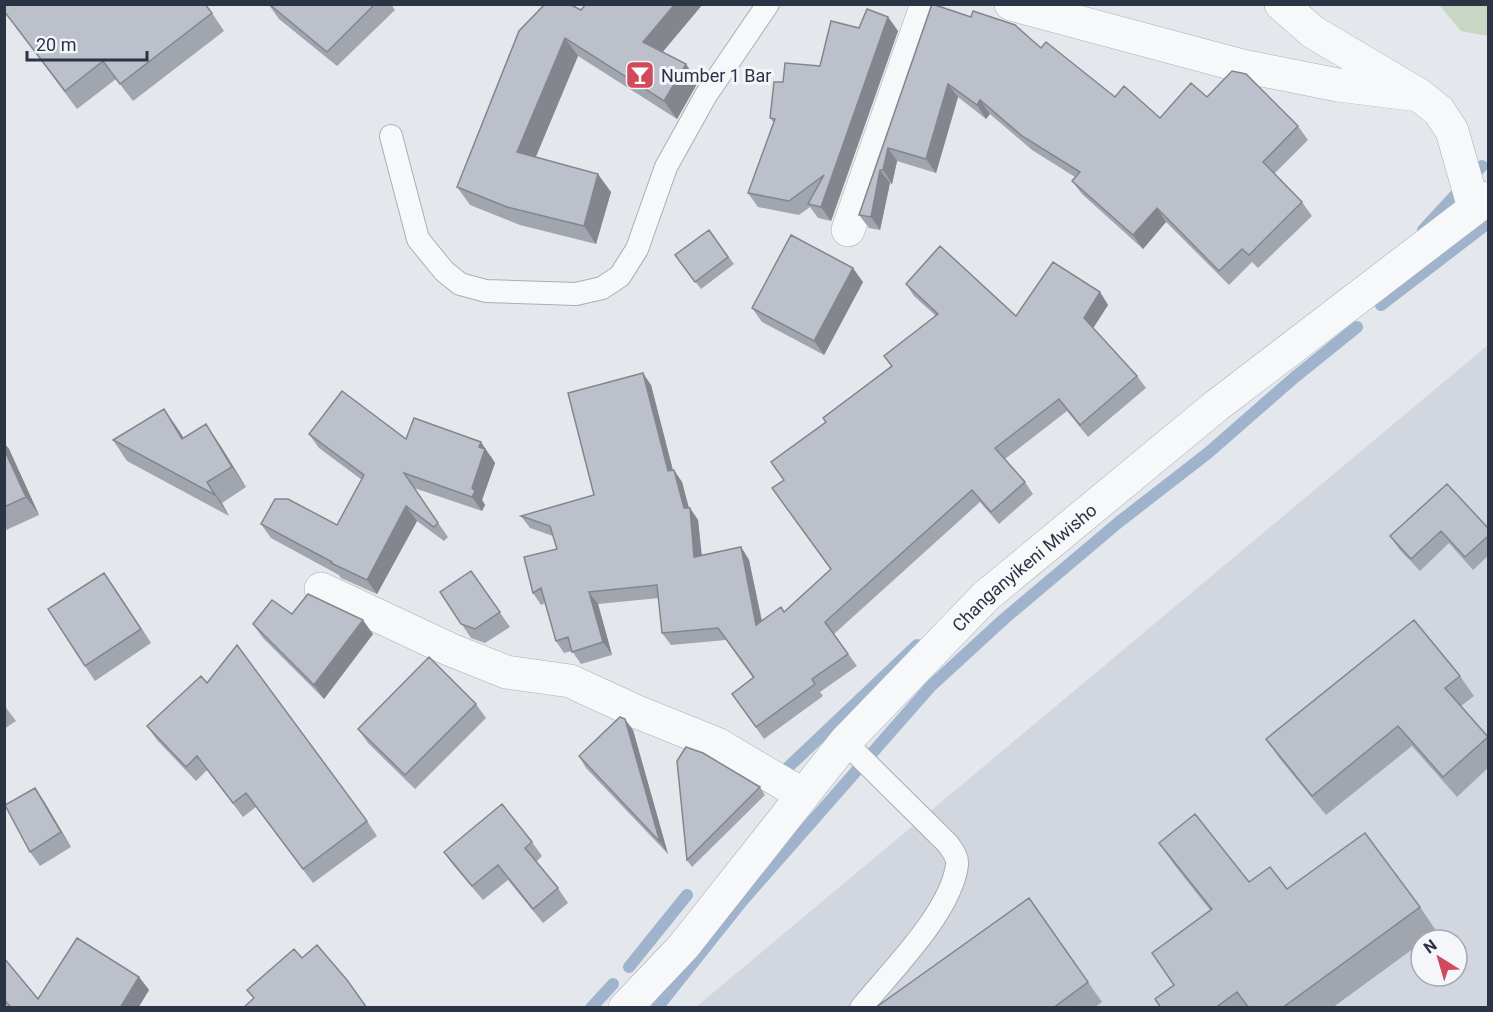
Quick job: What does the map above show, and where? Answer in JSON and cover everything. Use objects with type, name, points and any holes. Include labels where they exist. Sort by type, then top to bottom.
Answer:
[{"type":"street","points":[[848,230],[927,4]]},
{"type":"street","points":[[1011,4],[1242,66],[1338,84],[1419,95]]},
{"type":"street","points":[[1281,4],[1313,32],[1419,95],[1439,111],[1452,131],[1481,203]]},
{"type":"street","name":"Changanyikeni Mwisho","points":[[625,1008],[683,947],[845,742],[986,596],[1216,406],[1481,203]]},
{"type":"street","points":[[321,589],[451,650],[506,672],[570,681],[635,711],[717,744],[803,795]]},
{"type":"lane","points":[[392,136],[418,239],[444,271],[460,284],[486,291],[576,294],[602,288],[620,276],[636,249],[666,168],[706,95],[768,4]]},
{"type":"lane","points":[[845,742],[948,844],[955,855],[957,864],[946,897],[930,925],[861,1008]]},
{"type":"shaded area","points":[[1488,345],[1488,1007],[696,1007]]},
{"type":"green space","points":[[1439,5],[1488,5],[1488,36],[1461,31]]},
{"type":"building","points":[[4,4],[205,4],[212,13],[120,84],[103,61],[65,91],[4,11]]},
{"type":"building","points":[[269,4],[375,4],[327,52]]},
{"type":"building","points":[[545,4],[569,4],[581,10],[586,4],[675,4],[643,42],[686,64],[664,101],[565,38],[517,152],[598,174],[584,226],[507,207],[457,187],[519,31]]},
{"type":"building","points":[[932,4],[971,17],[973,11],[1015,25],[1041,48],[1046,42],[1115,97],[1124,86],[1160,118],[1191,83],[1207,97],[1232,71],[1246,74],[1298,126],[1263,162],[1302,202],[1249,255],[1242,249],[1219,271],[1157,208],[1133,235],[1072,181],[1080,172],[1022,136],[980,100],[977,105],[948,84],[926,159],[888,148],[883,170],[880,170],[871,217],[859,215]]},
{"type":"building","points":[[867,9],[888,17],[821,207],[808,204],[824,175],[789,201],[748,193],[775,119],[770,118],[774,82],[783,82],[785,63],[820,66],[831,21],[859,28]]},
{"type":"building","points":[[709,230],[728,257],[695,282],[675,255]]},
{"type":"building","points":[[791,235],[853,268],[814,341],[752,308]]},
{"type":"building","points":[[940,246],[1016,316],[1053,262],[1100,292],[1084,318],[1137,376],[1080,425],[1059,399],[995,448],[1025,482],[991,512],[972,490],[825,622],[848,654],[812,679],[815,684],[756,727],[732,694],[754,677],[718,628],[662,633],[657,585],[589,592],[603,642],[572,652],[568,637],[556,641],[541,588],[533,593],[524,557],[557,549],[550,526],[521,516],[594,495],[568,393],[643,373],[668,471],[674,470],[684,508],[690,508],[694,557],[741,547],[756,625],[781,607],[784,612],[831,569],[772,488],[784,480],[771,462],[826,422],[823,418],[892,366],[884,356],[938,314],[906,284]]},
{"type":"building","points":[[342,391],[406,439],[414,418],[481,442],[479,447],[485,449],[472,488],[475,491],[472,497],[404,473],[438,523],[434,527],[406,506],[367,580],[261,524],[275,499],[288,499],[337,525],[364,475],[309,434]]},
{"type":"building","points":[[164,409],[182,439],[206,424],[232,467],[207,482],[215,495],[113,440]]},
{"type":"building","points":[[4,449],[26,497],[4,507]]},
{"type":"building","points":[[1447,484],[1488,528],[1488,536],[1465,557],[1441,531],[1411,559],[1390,536]]},
{"type":"building","points":[[471,571],[500,612],[475,629],[461,624],[440,592]]},
{"type":"building","points":[[104,573],[141,629],[85,666],[48,609]]},
{"type":"building","points":[[308,594],[363,620],[314,685],[253,624],[272,600],[292,614]]},
{"type":"building","points":[[1414,620],[1460,676],[1445,688],[1488,737],[1443,777],[1398,726],[1312,796],[1266,739]]},
{"type":"building","points":[[237,645],[367,821],[303,869],[246,793],[233,803],[197,756],[186,767],[147,726],[201,676],[207,683]]},
{"type":"building","points":[[429,657],[476,704],[405,775],[358,729]]},
{"type":"building","points":[[620,717],[625,719],[660,842],[579,756]]},
{"type":"building","points":[[686,747],[703,753],[760,787],[687,860],[677,761]]},
{"type":"building","points":[[35,788],[61,832],[30,852],[5,805]]},
{"type":"building","points":[[502,804],[532,842],[525,848],[558,888],[533,909],[498,865],[472,886],[444,852]]},
{"type":"building","points":[[1195,814],[1249,882],[1270,867],[1287,889],[1365,833],[1420,907],[1282,1008],[1249,1008],[1237,992],[1215,1008],[1161,1008],[1155,999],[1174,985],[1152,953],[1212,909],[1159,843]]},
{"type":"building","points":[[1029,898],[1088,982],[1053,1008],[875,1008]]},
{"type":"building","points":[[77,938],[139,977],[120,1008],[12,1008],[4,1000],[4,958],[38,999]]},
{"type":"building","points":[[317,945],[367,1008],[243,1008],[254,998],[247,990],[294,949],[302,958]]},
{"type":"waterway","points":[[1423,230],[1482,166]]},
{"type":"waterway","points":[[1381,305],[1488,223]]},
{"type":"waterway","points":[[657,1008],[743,900],[931,686],[1004,619],[1119,522],[1208,453],[1295,377],[1357,327]]},
{"type":"waterway","points":[[781,774],[917,645]]},
{"type":"waterway","points":[[629,967],[687,895]]},
{"type":"waterway","points":[[591,1008],[613,984]]},
{"type":"place","name":"Number 1 Bar","points":[[640,75]]}]
